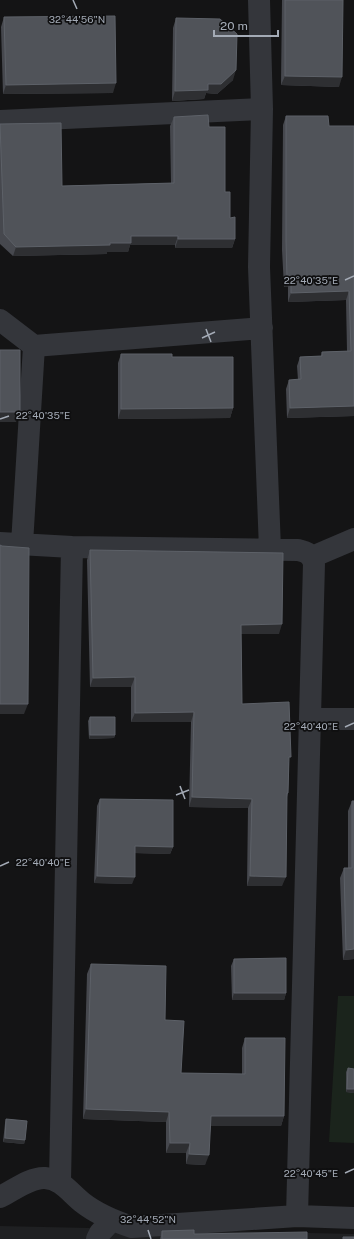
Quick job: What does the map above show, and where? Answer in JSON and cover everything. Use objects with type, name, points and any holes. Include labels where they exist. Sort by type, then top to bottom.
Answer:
[{"type":"street","points":[[259,0],[262,109],[259,267],[270,549]]},
{"type":"street","points":[[0,121],[262,109]]},
{"type":"street","points":[[0,320],[34,346],[262,328]]},
{"type":"street","points":[[22,544],[34,346]]},
{"type":"street","points":[[312,557],[354,539]]},
{"type":"street","points":[[0,543],[72,547],[298,550],[308,552],[312,557],[314,563],[297,1216]]},
{"type":"street","points":[[60,1182],[72,547]]},
{"type":"street","points":[[310,719],[354,719]]},
{"type":"street","points":[[0,1197],[32,1180],[44,1178],[60,1182],[83,1203],[111,1220],[132,1227],[297,1216],[354,1218]]},
{"type":"street","points":[[97,1239],[100,1232],[111,1220]]},
{"type":"shaded area","points":[[338,996],[354,996],[354,1143],[329,1142]]},
{"type":"shaded area","points":[[0,1226],[354,1234],[354,1239],[0,1239]]},
{"type":"building","points":[[285,0],[343,0],[342,77],[285,76]]},
{"type":"building","points":[[115,16],[116,83],[6,85],[4,17]]},
{"type":"building","points":[[176,18],[220,19],[237,34],[236,70],[221,84],[208,84],[208,90],[175,91]]},
{"type":"building","points":[[208,115],[209,127],[225,127],[225,192],[230,192],[230,218],[235,217],[235,239],[178,239],[178,236],[131,236],[131,243],[110,243],[110,245],[16,247],[4,234],[0,124],[61,123],[62,186],[174,183],[174,117]]},
{"type":"building","points":[[286,116],[328,116],[329,126],[354,126],[354,406],[290,408],[289,380],[301,379],[300,357],[322,356],[322,352],[351,351],[349,291],[291,293],[291,278],[287,278]]},
{"type":"building","points":[[0,350],[20,350],[20,412],[0,412]]},
{"type":"building","points":[[121,354],[172,354],[172,357],[233,357],[233,408],[121,409]]},
{"type":"building","points":[[0,545],[29,548],[28,704],[0,704]]},
{"type":"building","points":[[90,550],[283,553],[282,624],[241,625],[242,704],[289,702],[291,757],[289,757],[287,793],[286,877],[250,876],[252,799],[192,797],[194,712],[135,713],[135,677],[93,678]]},
{"type":"building","points":[[90,717],[115,717],[115,735],[90,735]]},
{"type":"building","points":[[100,799],[173,800],[173,847],[135,846],[135,877],[97,876]]},
{"type":"building","points":[[352,801],[354,801],[354,949],[346,950],[344,868],[352,868]]},
{"type":"building","points":[[286,958],[286,993],[234,993],[234,959]]},
{"type":"building","points":[[91,964],[166,966],[165,1020],[184,1021],[181,1073],[245,1074],[245,1038],[285,1038],[284,1116],[211,1116],[209,1155],[189,1154],[190,1143],[170,1143],[169,1112],[86,1109]]},
{"type":"building","points":[[348,1068],[354,1069],[354,1089],[347,1089]]},
{"type":"building","points":[[6,1119],[27,1121],[25,1140],[5,1138]]},
{"type":"building","points":[[194,1230],[194,1234],[307,1232],[307,1239],[162,1239],[162,1231]]},
{"type":"building","points":[[343,1237],[354,1237],[354,1239],[343,1239]]}]
